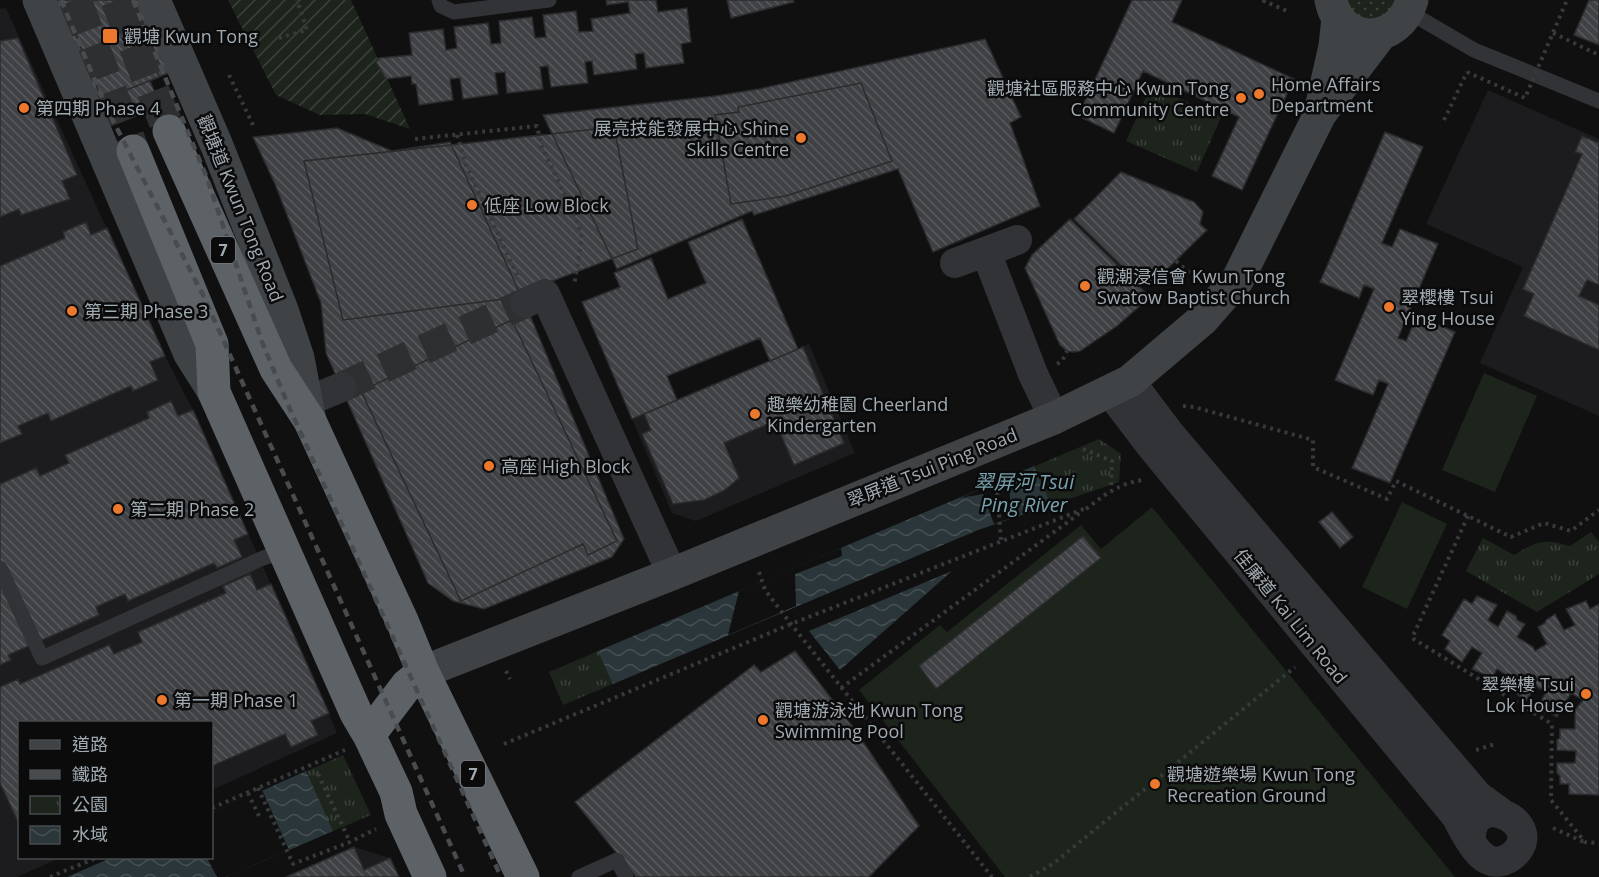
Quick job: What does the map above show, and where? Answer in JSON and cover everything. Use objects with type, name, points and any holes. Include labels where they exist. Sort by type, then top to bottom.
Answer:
[{"type":"highway","name":"觀塘道 Kwun Tong Road","points":[[169,130],[276,369],[308,412],[423,672]]},
{"type":"highway","points":[[133,151],[212,344],[214,392],[356,713],[358,742],[396,792],[401,813],[430,877]]},
{"type":"highway","points":[[358,742],[407,685],[423,672]]},
{"type":"highway","name":"7","points":[[423,672],[523,877]]},
{"type":"street","points":[[39,0],[190,354],[214,392]]},
{"type":"street","name":"觀塘道 Kwun Tong Road","points":[[154,0],[217,146],[282,310],[298,358],[308,412]]},
{"type":"street","points":[[1332,6],[1346,26],[1368,35],[1381,34],[1392,29],[1402,22],[1411,6]]},
{"type":"street","points":[[1320,114],[1335,46],[1332,6]]},
{"type":"street","points":[[1320,114],[1381,34]]},
{"type":"street","name":"翠屏道 Tsui Ping Road","points":[[423,672],[672,574],[1054,418],[1120,386],[1202,320],[1238,279],[1320,114]]},
{"type":"street","points":[[955,263],[1017,240]]},
{"type":"street","points":[[986,252],[1033,374],[1054,418]]},
{"type":"street","points":[[543,297],[672,574]]},
{"type":"street","name":"佳廉道 Kai Lim Road","points":[[1120,386],[1178,443],[1478,796],[1500,812]]},
{"type":"street","name":"佳廉道 Kai Lim Road","points":[[1120,386],[1151,446],[1456,816],[1471,842]]},
{"type":"street","points":[[308,412],[342,387]]},
{"type":"street","points":[[1491,812],[1509,815],[1520,828],[1521,837],[1516,853],[1502,862],[1494,863],[1479,856],[1471,842],[1471,834],[1477,820],[1491,812]]},
{"type":"lane","points":[[440,0],[441,6],[454,12],[549,0]]},
{"type":"lane","points":[[1411,6],[1474,50],[1599,101]]},
{"type":"lane","points":[[0,568],[42,658],[263,558],[285,551]]},
{"type":"lane","points":[[579,877],[617,860],[626,877]]},
{"type":"path","points":[[279,38],[307,30],[297,0]]},
{"type":"path","points":[[1265,0],[1264,2],[1287,11]]},
{"type":"path","points":[[1444,120],[1467,72],[1525,98],[1568,0]]},
{"type":"path","points":[[1553,33],[1599,55]]},
{"type":"path","points":[[229,75],[254,127]]},
{"type":"path","points":[[415,139],[537,126],[543,147],[578,223],[582,238],[543,297],[466,165],[457,135]]},
{"type":"path","points":[[1176,261],[1195,278]]},
{"type":"path","points":[[1062,361],[1067,351]]},
{"type":"path","points":[[1181,405],[1313,440],[1314,467],[1387,499],[1396,481],[1511,537],[1544,523],[1571,531],[1599,510]]},
{"type":"path","points":[[1083,449],[1112,461],[1112,490]]},
{"type":"path","points":[[996,477],[1001,541]]},
{"type":"path","points":[[841,688],[1112,490],[1132,481],[1144,480]]},
{"type":"path","points":[[504,744],[791,624],[1086,508]]},
{"type":"path","points":[[1468,516],[1413,638],[1552,724],[1551,800],[1585,842]]},
{"type":"path","points":[[759,573],[765,590],[791,624],[992,877]]},
{"type":"path","points":[[1030,877],[1054,863],[1295,667]]},
{"type":"path","points":[[213,808],[358,742]]},
{"type":"path","points":[[1477,750],[1495,744]]},
{"type":"path","points":[[318,774],[350,842]]},
{"type":"path","points":[[258,788],[293,864],[350,842],[382,826]]},
{"type":"path","points":[[248,793],[259,816]]},
{"type":"path","points":[[1553,828],[1585,842],[1599,843]]},
{"type":"path","points":[[50,877],[94,859]]},
{"type":"shaded area","points":[[6,8],[165,356],[193,410],[337,733],[213,790],[213,721],[18,721],[18,859],[58,859],[17,877],[0,877],[0,9]]},
{"type":"shaded area","points":[[1488,90],[1599,139],[1599,416],[1480,363],[1523,267],[1426,224]]},
{"type":"shaded area","points":[[809,344],[855,453],[696,521],[672,513],[632,419]]},
{"type":"shaded area","points":[[354,847],[390,858],[399,877],[286,877]]},
{"type":"green space","points":[[228,0],[351,0],[410,129],[365,114],[320,115],[276,95]]},
{"type":"green space","points":[[1336,0],[1406,0],[1368,29]]},
{"type":"green space","points":[[1151,86],[1221,117],[1197,172],[1126,141]]},
{"type":"green space","points":[[1484,373],[1537,396],[1495,492],[1442,470]]},
{"type":"green space","name":"翠屏河 Tsui Ping River","points":[[1099,439],[1121,454],[1119,482],[978,530],[563,705],[549,672]]},
{"type":"green space","points":[[1402,502],[1447,524],[1407,609],[1362,587]]},
{"type":"green space","name":"觀塘遊樂場 Kwun Tong Recreation Ground","points":[[1152,507],[1455,877],[1005,877],[859,690],[940,625],[947,632],[1081,525],[1101,549]]},
{"type":"green space","points":[[1591,532],[1599,542],[1599,574],[1537,612],[1466,571],[1483,538],[1514,555],[1541,542],[1570,546]]},
{"type":"green space","points":[[343,755],[371,815],[226,877],[67,877],[109,859],[213,859],[213,813]]},
{"type":"water","name":"翠屏河 Tsui Ping River","points":[[1034,466],[1051,505],[978,530],[613,684],[598,651]]},
{"type":"water","points":[[952,571],[840,670],[809,631]]},
{"type":"water","points":[[306,771],[333,831],[226,877],[67,877],[109,859],[213,859],[213,813]]},
{"type":"pier","points":[[1008,477],[1012,518],[994,524],[983,494],[960,498]]},
{"type":"pier","points":[[841,548],[842,556],[795,574],[796,606],[728,635],[739,591]]},
{"type":"pier","points":[[262,790],[289,850],[226,877],[217,877],[208,859],[213,859],[213,813]]},
{"type":"building","name":"觀塘 Kwun Tong","points":[[48,0],[142,0],[171,72],[92,104]]},
{"type":"building","name":"觀塘 Kwun Tong","points":[[62,0],[129,0],[159,77],[150,81],[158,99],[123,113],[115,95],[102,100]]},
{"type":"building","points":[[606,0],[656,0],[658,12],[687,8],[691,42],[681,44],[684,63],[646,68],[644,53],[635,54],[637,69],[594,75],[592,61],[585,62],[588,83],[551,87],[548,66],[540,67],[543,89],[507,93],[505,72],[495,73],[498,94],[463,99],[460,78],[450,79],[453,100],[419,105],[416,84],[412,84],[411,76],[386,79],[376,62],[379,58],[412,55],[409,33],[443,29],[446,50],[457,48],[454,27],[488,23],[491,44],[501,43],[499,21],[532,17],[535,38],[546,37],[543,15],[576,11],[579,32],[593,31],[591,19],[630,13],[628,2],[607,5]]},
{"type":"building","points":[[727,0],[793,0],[794,2],[731,18]]},
{"type":"building","name":"觀塘社區服務中心 Kwun Tong Community Centre","points":[[1132,0],[1182,0],[1172,22],[1294,79],[1242,190],[1212,176],[1239,117],[1143,71],[1114,133],[1078,116]]},
{"type":"building","points":[[1589,0],[1599,0],[1599,45],[1574,35]]},
{"type":"building","name":"第四期 Phase 4","points":[[18,38],[77,175],[62,181],[70,199],[21,215],[19,209],[0,217],[0,41]]},
{"type":"building","points":[[985,39],[1021,117],[1010,123],[1040,206],[933,252],[898,169],[754,215],[752,211],[617,269],[543,115],[759,89]]},
{"type":"building","name":"展亮技能發展中心 Shine Skills Centre","points":[[861,83],[892,161],[786,196],[731,204],[715,115],[739,112],[738,107]]},
{"type":"building","name":"低座 Low Block","points":[[614,127],[638,249],[504,299],[343,320],[304,161]]},
{"type":"building","points":[[337,128],[392,151],[450,142],[529,313],[624,539],[612,557],[484,609],[453,601],[428,583],[326,353],[321,303],[275,184],[253,137]]},
{"type":"building","name":"翠櫻樓 Tsui Ying House","points":[[1385,132],[1423,147],[1382,243],[1392,247],[1400,229],[1438,244],[1398,338],[1406,341],[1417,316],[1455,332],[1390,483],[1352,468],[1388,384],[1379,380],[1373,395],[1335,380],[1374,289],[1364,285],[1359,298],[1320,282]]},
{"type":"building","points":[[1582,136],[1599,143],[1599,285],[1587,280],[1579,296],[1599,305],[1599,350],[1524,316],[1534,294],[1523,289],[1582,154],[1575,152]]},
{"type":"building","points":[[1121,172],[1194,202],[1203,212],[1200,224],[1207,230],[1152,284],[1145,276],[1138,282],[1074,219]]},
{"type":"building","points":[[742,219],[798,349],[770,361],[760,338],[667,376],[677,400],[632,419],[582,302],[620,287],[614,273],[651,258],[668,299],[706,283],[688,242]]},
{"type":"building","name":"觀潮浸信會 Kwun Tong Swatow Baptist Church","points":[[1070,219],[1150,297],[1117,326],[1080,351],[1074,352],[1067,351],[1060,345],[1025,268],[1032,255]]},
{"type":"building","name":"第三期 Phase 3","points":[[86,222],[91,235],[107,228],[165,356],[150,362],[158,380],[133,391],[131,386],[51,421],[48,413],[18,426],[22,434],[0,443],[0,266],[65,238],[63,232]]},
{"type":"building","name":"高座 High Block","points":[[512,320],[617,541],[588,555],[583,544],[461,601],[361,391]]},
{"type":"building","points":[[803,347],[844,443],[794,465],[775,421],[724,443],[739,478],[731,485],[704,500],[673,504],[642,434],[651,430],[644,414]]},
{"type":"building","name":"第二期 Phase 2","points":[[171,401],[178,416],[193,410],[248,534],[234,540],[242,557],[217,568],[214,563],[128,601],[125,594],[96,607],[99,615],[8,655],[11,660],[0,665],[0,484],[36,468],[40,476],[69,463],[65,455],[149,418],[147,412]]},
{"type":"building","points":[[1332,512],[1353,537],[1340,548],[1319,522]]},
{"type":"building","points":[[1083,536],[1101,558],[936,689],[919,666]]},
{"type":"building","name":"第一期 Phase 1","points":[[250,574],[257,590],[271,584],[329,713],[311,721],[318,735],[291,747],[285,734],[213,766],[213,721],[18,721],[18,822],[0,783],[0,687],[18,679],[20,684],[109,645],[114,654],[142,642],[138,632],[226,593],[223,586]]},
{"type":"building","name":"翠樂樓 Tsui Lok House","points":[[1477,596],[1497,605],[1488,620],[1498,627],[1507,611],[1525,624],[1517,637],[1533,647],[1535,651],[1547,644],[1538,627],[1546,620],[1555,614],[1564,630],[1575,625],[1566,609],[1586,601],[1590,609],[1599,604],[1599,795],[1569,794],[1569,784],[1560,784],[1560,776],[1557,773],[1557,763],[1575,763],[1576,751],[1557,750],[1557,740],[1560,738],[1560,729],[1575,729],[1575,710],[1583,700],[1571,693],[1557,717],[1549,712],[1545,713],[1537,708],[1546,692],[1536,686],[1526,701],[1509,688],[1514,680],[1497,669],[1492,678],[1472,669],[1482,653],[1472,647],[1462,662],[1445,649],[1450,641],[1442,635],[1464,599],[1472,604]]},
{"type":"building","name":"觀塘游泳池 Kwun Tong Swimming Pool","points":[[795,651],[856,731],[919,826],[869,877],[636,877],[575,802],[754,665],[761,672]]},
{"type":"building","points":[[354,847],[364,870],[390,858],[399,877],[286,877]]},
{"type":"tunnel","points":[[75,0],[133,151]]},
{"type":"tunnel","points":[[117,0],[169,131]]},
{"type":"tunnel","points":[[342,387],[525,303]]},
{"type":"railway","points":[[61,0],[107,109],[203,295],[465,877]]},
{"type":"railway","points":[[133,0],[207,178],[262,342],[289,407],[501,877]]},
{"type":"place","name":"觀塘 Kwun Tong","points":[[110,36]]},
{"type":"place","name":"Home Affairs Department","points":[[1259,94]]},
{"type":"place","name":"觀塘社區服務中心 Kwun Tong Community Centre","points":[[1241,98]]},
{"type":"place","name":"第四期 Phase 4","points":[[24,108]]},
{"type":"place","name":"展亮技能發展中心 Shine Skills Centre","points":[[801,138]]},
{"type":"place","name":"低座 Low Block","points":[[472,205]]},
{"type":"place","name":"觀潮浸信會 Kwun Tong Swatow Baptist Church","points":[[1085,286]]},
{"type":"place","name":"翠櫻樓 Tsui Ying House","points":[[1389,307]]},
{"type":"place","name":"第三期 Phase 3","points":[[72,311]]},
{"type":"place","name":"趣樂幼稚園 Cheerland Kindergarten","points":[[755,414]]},
{"type":"place","name":"高座 High Block","points":[[489,466]]},
{"type":"place","name":"第二期 Phase 2","points":[[118,509]]},
{"type":"place","name":"翠樂樓 Tsui Lok House","points":[[1586,694]]},
{"type":"place","name":"第一期 Phase 1","points":[[162,700]]},
{"type":"place","name":"觀塘游泳池 Kwun Tong Swimming Pool","points":[[763,720]]},
{"type":"place","name":"觀塘遊樂場 Kwun Tong Recreation Ground","points":[[1155,784]]}]
